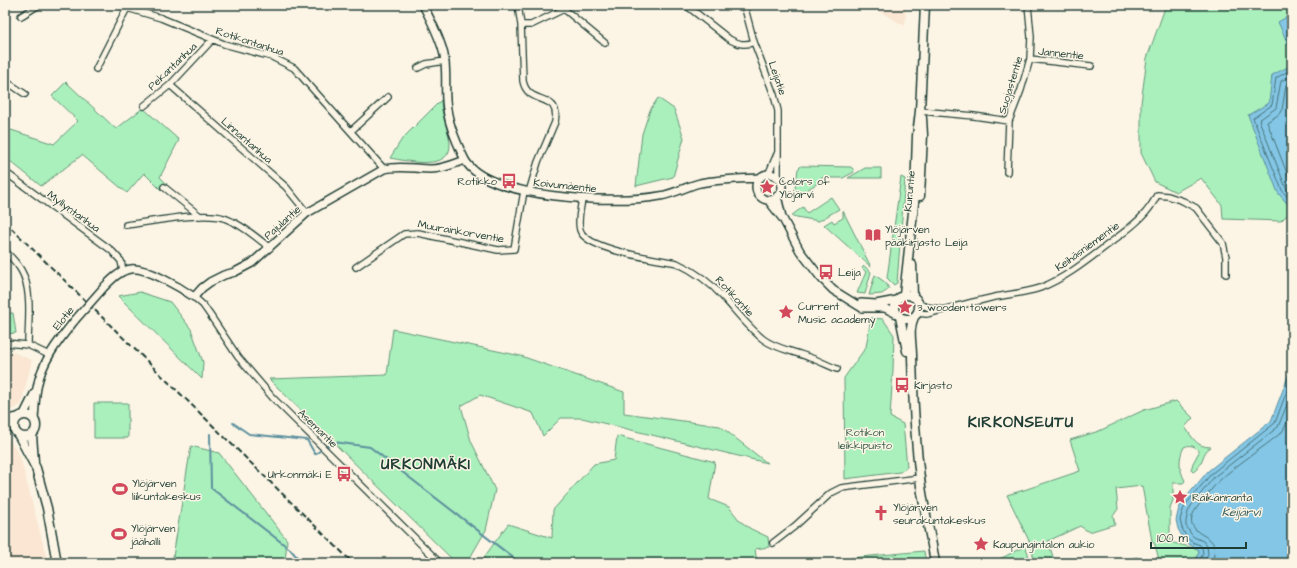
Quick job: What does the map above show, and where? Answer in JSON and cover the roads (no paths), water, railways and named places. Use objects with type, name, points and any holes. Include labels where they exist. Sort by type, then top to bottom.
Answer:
[{"type":"main road","name":"Kuruntie","points":[[904,295],[915,194],[925,5]]},
{"type":"main road","name":"Kuruntie","points":[[913,297],[912,256],[918,218],[922,168],[923,135],[920,111]]},
{"type":"main road","points":[[912,380],[899,315],[895,307],[897,300],[904,295],[913,297],[919,304],[910,332],[912,380],[920,478],[935,563]]},
{"type":"main road","points":[[899,315],[907,319],[915,315]]},
{"type":"main road","points":[[20,416],[14,422],[16,433],[34,463]]},
{"type":"main road","points":[[5,420],[20,416],[30,416],[34,419],[36,426],[32,435],[34,463],[47,508],[57,563]]},
{"type":"main road","points":[[5,428],[26,437],[32,435]]},
{"type":"street","points":[[21,16],[39,5]]},
{"type":"street","name":"Rotikontanhua","points":[[117,5],[166,20],[212,40],[272,58],[294,68],[384,169]]},
{"type":"street","name":"Koivumäentie","points":[[423,5],[437,33],[445,61],[446,101],[449,120],[464,160],[478,174],[489,180],[544,196],[615,200],[660,196],[717,180],[760,178]]},
{"type":"street","points":[[518,5],[521,25],[524,89],[556,108],[555,122],[526,192]]},
{"type":"street","points":[[686,5],[729,39],[737,43],[748,44],[754,42]]},
{"type":"street","name":"Leijatie","points":[[745,5],[754,42],[774,95],[778,112],[778,179]]},
{"type":"street","name":"Suojastentie","points":[[1007,172],[1009,120],[1021,90],[1030,60],[1031,37],[1028,5]]},
{"type":"street","points":[[521,25],[531,25],[566,7],[605,43]]},
{"type":"street","points":[[96,69],[127,8]]},
{"type":"street","name":"Pekantanhua","points":[[144,106],[170,85],[212,40]]},
{"type":"street","name":"Jannentie","points":[[1030,60],[1090,66]]},
{"type":"street","points":[[418,68],[426,64],[445,61]]},
{"type":"street","points":[[5,80],[25,94]]},
{"type":"street","name":"Linnantanhua","points":[[170,85],[286,187],[307,213]]},
{"type":"street","points":[[350,131],[388,97]]},
{"type":"street","points":[[920,111],[1009,120]]},
{"type":"street","name":"Leijatie","points":[[768,175],[778,152]]},
{"type":"street","name":"Pajulantie","points":[[194,297],[210,282],[252,263],[307,213],[384,169],[398,166],[432,169],[443,168],[464,160]]},
{"type":"street","name":"Myllyntanhua","points":[[5,172],[110,250],[121,261],[123,271]]},
{"type":"street","points":[[768,200],[777,196],[781,190],[778,179],[768,175],[760,178],[756,188],[757,191],[761,197],[768,200],[783,219],[800,251],[833,290],[862,308],[885,308],[899,315]]},
{"type":"street","name":"Koivumäentie","points":[[737,179],[756,188]]},
{"type":"street","points":[[164,187],[200,216]]},
{"type":"street","name":"Muurainkorventie","points":[[356,267],[404,234],[412,233],[498,250],[514,249],[526,192]]},
{"type":"street","name":"Keihäsniementie","points":[[915,315],[927,314],[1040,288],[1082,265],[1141,218],[1152,206],[1157,195],[1168,196],[1183,201],[1196,208],[1223,243],[1226,257],[1226,274]]},
{"type":"street","points":[[777,196],[783,219]]},
{"type":"street","name":"Rotikontie","points":[[582,199],[579,222],[580,230],[588,240],[608,249],[677,263],[686,267],[706,280],[715,288],[750,327],[765,341],[836,369]]},
{"type":"street","points":[[126,225],[200,216],[214,216],[228,220],[248,231],[270,248]]},
{"type":"street","points":[[5,251],[16,262],[26,282],[29,312],[28,345]]},
{"type":"street","points":[[123,271],[130,269],[142,270],[169,282],[194,297]]},
{"type":"street","name":"Elotie","points":[[34,419],[36,390],[42,369],[49,355],[75,320],[105,286],[123,271]]},
{"type":"street","name":"Asemantie","points":[[194,297],[210,314],[238,357],[273,398],[440,563]]},
{"type":"street","points":[[849,301],[865,304],[876,304],[897,300]]},
{"type":"street","name":"Keihäsniementie","points":[[919,304],[927,307],[945,309]]},
{"type":"street","points":[[5,343],[28,345],[49,355]]},
{"type":"street","name":"Elotie","points":[[20,416],[36,390]]},
{"type":"street","points":[[773,543],[795,526],[831,493],[842,488],[920,478]]},
{"type":"street","points":[[1129,563],[1136,561]]},
{"type":"water","points":[[1292,14],[1292,53],[1278,22]]},
{"type":"water","points":[[1292,65],[1292,209],[1278,193],[1248,115],[1269,103],[1272,75]]},
{"type":"water","name":"Keijärvi","points":[[1292,366],[1292,563],[1194,563],[1199,552],[1198,549],[1184,540],[1178,529],[1176,520],[1179,508],[1208,471],[1271,421]]},
{"type":"waterway","points":[[233,423],[249,434],[307,440],[315,454],[334,442],[370,447],[520,563]]},
{"type":"waterway","points":[[210,434],[211,488],[290,549],[302,563]]},
{"type":"railway","points":[[5,222],[353,563]]},
{"type":"place","name":"Rotikko","points":[[509,181]]},
{"type":"place","name":"Colors of Ylöjärvi","points":[[767,187]]},
{"type":"place","name":"Ylöjärven pääkirjasto Leija","points":[[873,235]]},
{"type":"place","name":"Leija","points":[[826,272]]},
{"type":"place","name":"3 wooden towers","points":[[905,307]]},
{"type":"place","name":"Current Music academy","points":[[786,312]]},
{"type":"place","name":"Kirjasto","points":[[902,385]]},
{"type":"place","name":"Urkonmäki E","points":[[344,474]]},
{"type":"place","name":"Ylöjärven liikuntakeskus","points":[[120,489]]},
{"type":"place","name":"Räikänranta","points":[[1180,497]]},
{"type":"place","name":"Ylöjärven seurakuntakeskus","points":[[881,513]]},
{"type":"place","name":"Ylöjärven jäähalli","points":[[119,534]]},
{"type":"place","name":"Kaupungintalon aukio","points":[[981,544]]},
{"type":"district","name":"KIRKONSEUTU","points":[[1021,422]]},
{"type":"district","name":"URKONMÄKI","points":[[426,464]]},
{"type":"park label","name":"Rotikon leikkipuisto","points":[[865,438]]}]
